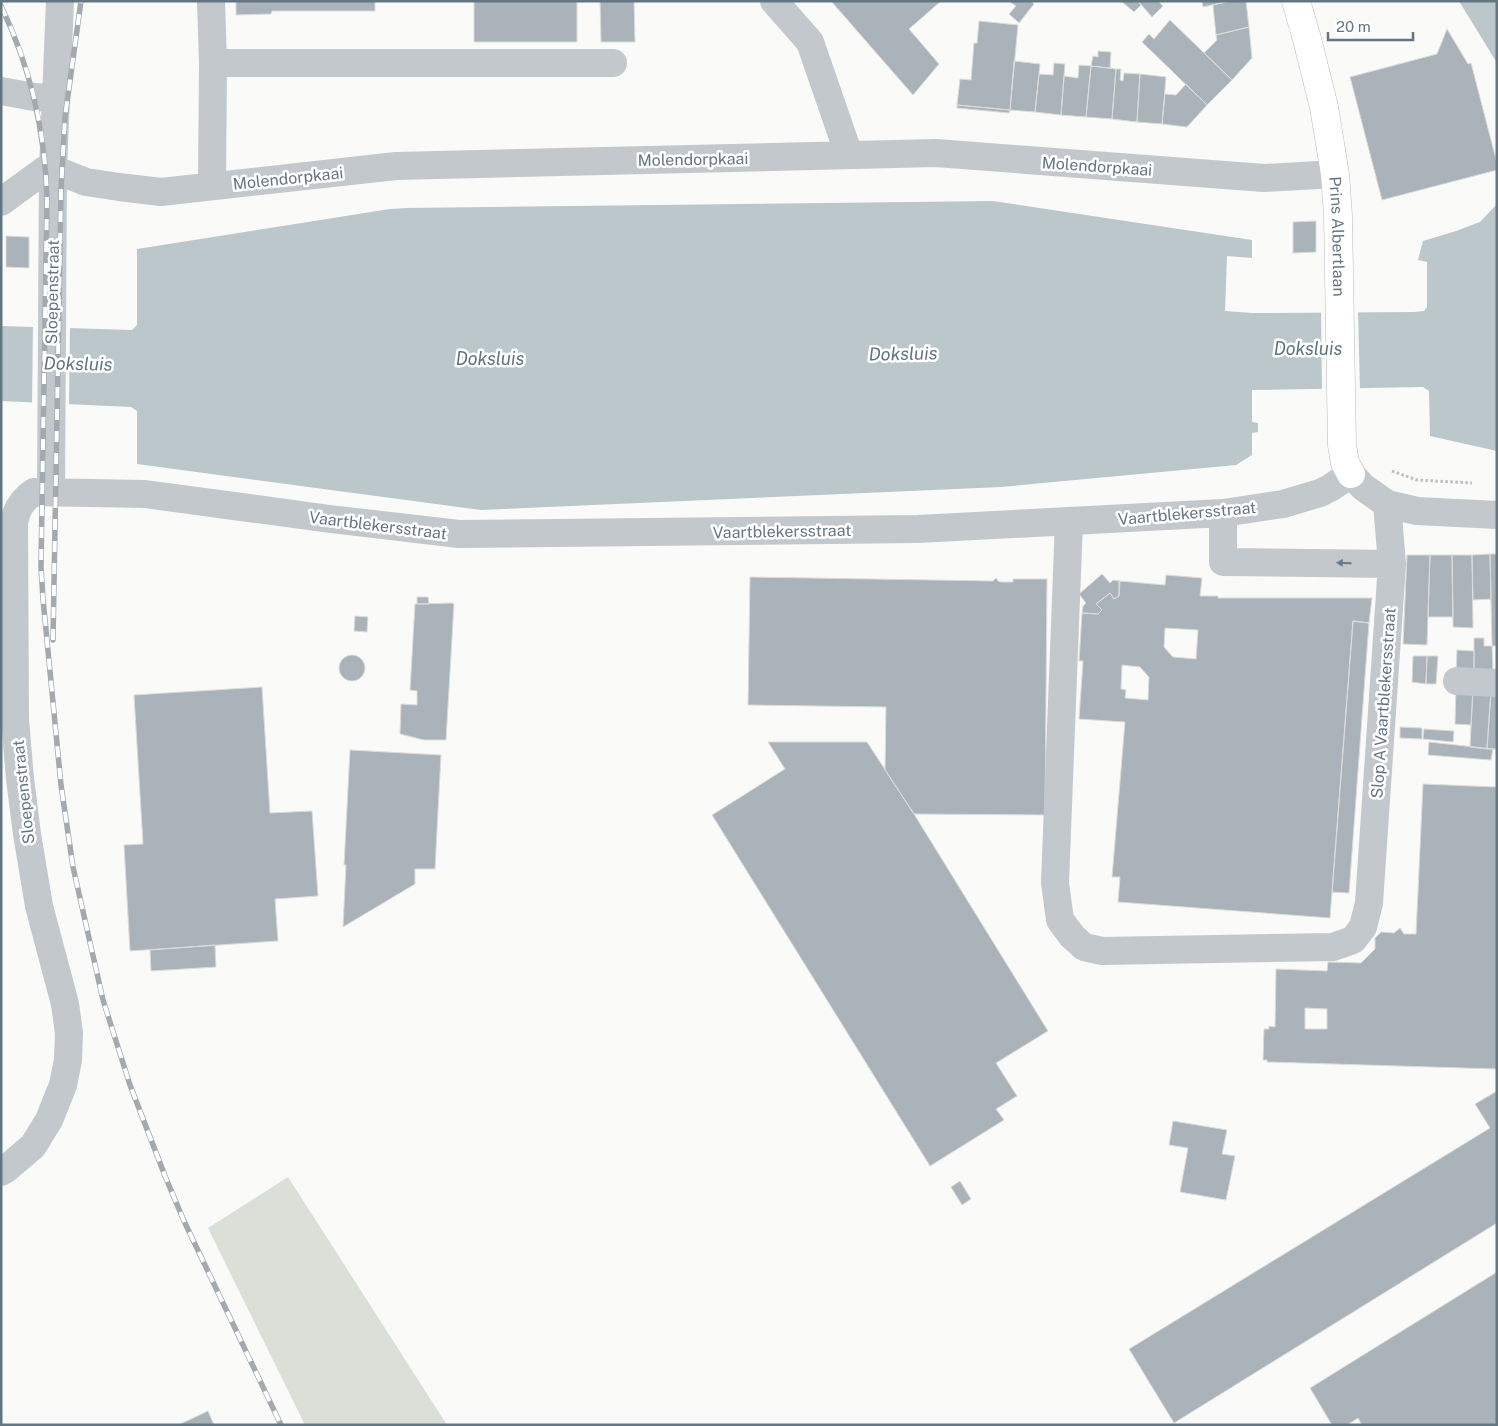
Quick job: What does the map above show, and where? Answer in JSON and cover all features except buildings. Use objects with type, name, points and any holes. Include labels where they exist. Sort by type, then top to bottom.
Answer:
[{"type":"main road","name":"Prins Albertlaan","points":[[1296,1],[1324,107],[1336,174],[1342,444],[1345,463],[1350,474]]},
{"type":"street","name":"Sloepenstraat","points":[[1,1172],[33,1146],[49,1120],[64,1085],[68,1060],[68,1034],[64,1004],[39,906],[26,834],[15,719],[15,513],[26,497],[34,492],[51,492],[53,169],[60,1]]},
{"type":"street","points":[[211,1],[213,63],[212,186]]},
{"type":"street","points":[[774,1],[810,42],[849,155]]},
{"type":"street","points":[[213,63],[613,63]]},
{"type":"street","points":[[1,91],[34,97],[56,98]]},
{"type":"street","name":"Molendorpkaai","points":[[53,169],[86,182],[119,188],[161,192],[396,166],[936,153],[1264,178],[1336,174]]},
{"type":"street","points":[[1,202],[46,169],[53,169]]},
{"type":"street","points":[[1350,474],[1363,487],[1387,504],[1417,511],[1497,515]]},
{"type":"street","name":"Vaartblekersstraat","points":[[51,492],[144,494],[459,534],[918,529],[1224,513],[1283,504],[1320,493],[1350,474]]},
{"type":"street","name":"Slop A Vaartblekersstraat","points":[[1069,521],[1055,883],[1060,920],[1072,936],[1084,947],[1102,951],[1333,948],[1353,940],[1363,928],[1369,903],[1392,564],[1387,504]]},
{"type":"street","points":[[1224,513],[1223,562],[1392,564]]},
{"type":"street","points":[[1457,681],[1497,683]]},
{"type":"path","points":[[1390,471],[1417,480],[1473,484]]},
{"type":"shaded area","points":[[288,1177],[447,1425],[305,1425],[208,1228]]},
{"type":"water","points":[[1459,1],[1497,1],[1497,63]]},
{"type":"water","name":"Doksluis","points":[[993,201],[1252,240],[1252,258],[1227,256],[1225,311],[1252,313],[1424,311],[1427,307],[1427,262],[1418,260],[1423,241],[1480,222],[1497,204],[1497,451],[1430,436],[1429,391],[1423,387],[1252,390],[1252,422],[1258,423],[1258,432],[1252,433],[1252,455],[1236,465],[1001,487],[481,510],[137,464],[137,411],[131,407],[1,401],[1,326],[132,330],[137,325],[137,249],[390,209],[407,208]]},
{"type":"pier","points":[[1321,310],[1358,310],[1360,390],[1322,391]]},
{"type":"pier","points":[[33,324],[70,326],[69,407],[32,406]]},
{"type":"railway","points":[[53,640],[61,191],[65,117],[81,1]]},
{"type":"railway","points":[[1,6],[12,29],[28,76],[39,124],[46,173],[41,567],[61,785],[73,867],[103,1000],[130,1085],[184,1221],[281,1425]]}]
